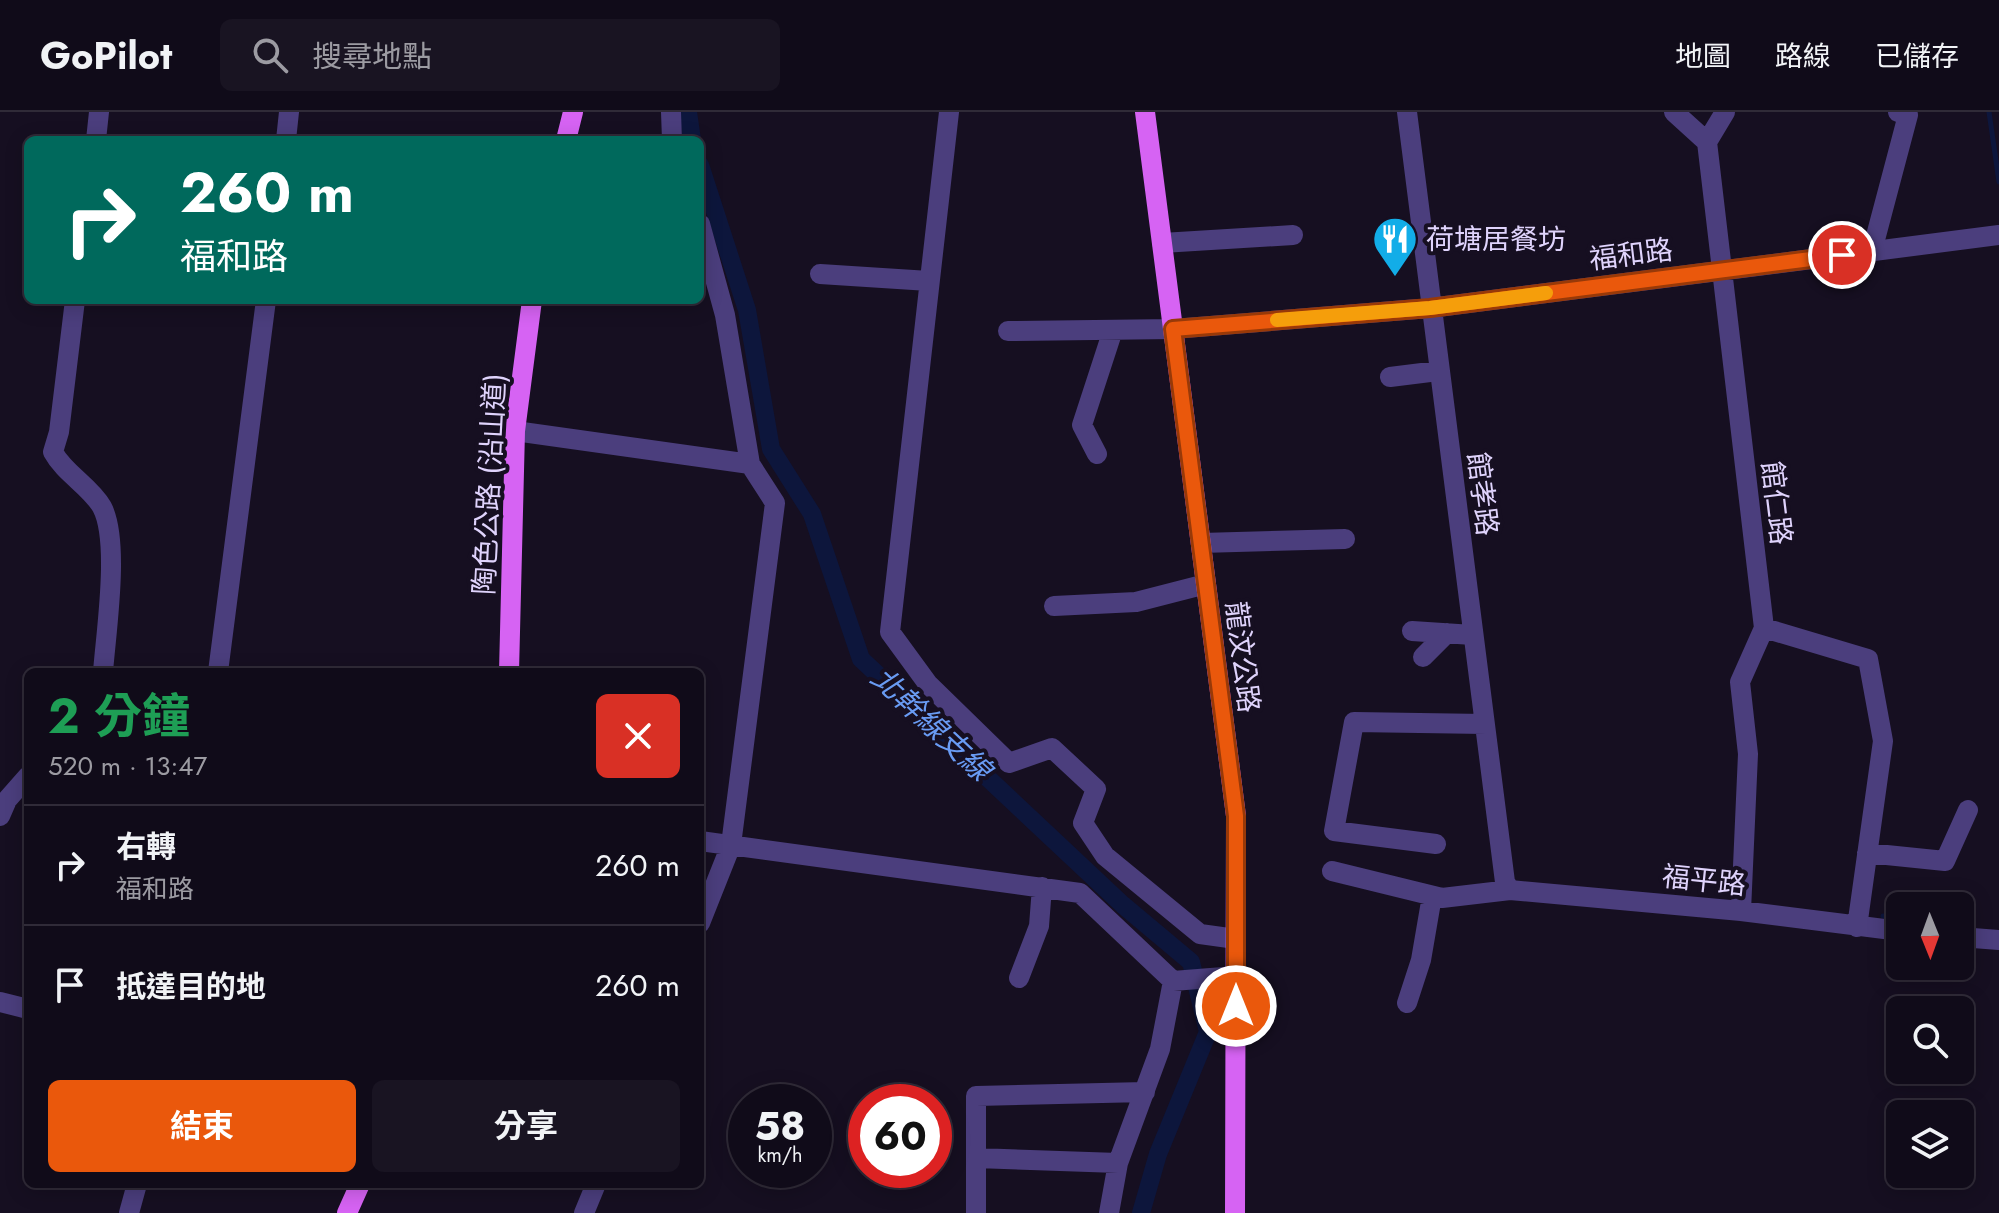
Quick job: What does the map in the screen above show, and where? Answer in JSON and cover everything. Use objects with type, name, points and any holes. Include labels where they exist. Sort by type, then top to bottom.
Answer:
[{"type":"main road","points":[[567,136],[573,112]]},
{"type":"main road","name":"龍汶公路","points":[[1145,112],[1236,816],[1235,1213]]},
{"type":"main road","name":"陶色公路 (沿山道)","points":[[509,668],[515,431],[531,304]]},
{"type":"main road","points":[[347,1213],[358,1188]]},
{"type":"street","points":[[96,136],[99,112]]},
{"type":"street","points":[[286,136],[289,112]]},
{"type":"street","points":[[671,112],[672,136]]},
{"type":"street","name":"館孝路","points":[[1407,112],[1438,371],[1508,886]]},
{"type":"street","points":[[1674,112],[1707,142],[1725,112]]},
{"type":"street","points":[[1872,251],[1908,115],[1898,112]]},
{"type":"street","points":[[944,113],[929,281],[890,632],[928,684],[1009,763],[1052,748],[1096,789],[1083,823],[1105,856],[1200,934],[1236,939]]},
{"type":"street","name":"館仁路","points":[[1707,142],[1764,628]]},
{"type":"street","points":[[1162,243],[1293,235]]},
{"type":"street","name":"福和路","points":[[1008,331],[1173,329],[1430,308],[1999,235]]},
{"type":"street","points":[[704,240],[725,315],[750,464],[775,503],[731,845],[704,913]]},
{"type":"street","points":[[820,274],[929,281]]},
{"type":"street","points":[[75,304],[59,432],[53,452],[62,468],[101,505],[107,524],[111,566],[103,668]]},
{"type":"street","points":[[219,668],[265,304]]},
{"type":"street","points":[[1097,454],[1082,425],[1113,330]]},
{"type":"street","points":[[1390,377],[1438,371]]},
{"type":"street","points":[[515,431],[750,464]]},
{"type":"street","points":[[1201,543],[1345,539]]},
{"type":"street","points":[[1054,606],[1136,602],[1206,584]]},
{"type":"street","points":[[1741,911],[1748,754],[1740,682],[1764,628],[1868,659],[1883,741],[1857,927]]},
{"type":"street","points":[[1412,631],[1473,635]]},
{"type":"street","points":[[1423,657],[1447,633]]},
{"type":"street","points":[[1436,844],[1334,831],[1354,722],[1485,724]]},
{"type":"street","points":[[0,816],[7,800],[24,781]]},
{"type":"street","points":[[1867,853],[1945,861],[1968,810]]},
{"type":"street","points":[[704,842],[1080,893],[1173,981],[1236,976]]},
{"type":"street","name":"福平路","points":[[1332,871],[1442,898],[1508,886],[1886,930]]},
{"type":"street","points":[[1019,978],[1039,926],[1042,887]]},
{"type":"street","points":[[1407,1003],[1421,960],[1432,896]]},
{"type":"street","points":[[1974,938],[1999,940]]},
{"type":"street","points":[[1109,1213],[1118,1163],[1160,1049],[1173,981]]},
{"type":"street","points":[[0,1002],[24,1008]]},
{"type":"street","points":[[976,1213],[976,1096],[1145,1092]]},
{"type":"street","points":[[976,1158],[1118,1163]]},
{"type":"street","points":[[129,1213],[136,1188]]},
{"type":"street","points":[[584,1213],[594,1188]]},
{"type":"waterway","name":"北幹線支線","points":[[688,112],[691,136]]},
{"type":"waterway","points":[[1989,112],[1999,182]]},
{"type":"waterway","name":"北幹線支線","points":[[704,177],[747,310],[771,449],[812,514],[861,659],[1123,905],[1191,962],[1208,1032],[1158,1154],[1141,1213]]},
{"type":"slow traffic","points":[[1277,320],[1430,308],[1546,293]]},
{"type":"place","name":"荷塘居餐坊","points":[[1395,278]]},
{"type":"route","points":[[1236,1006],[1236,816],[1173,329],[1430,308],[1842,255]]}]
